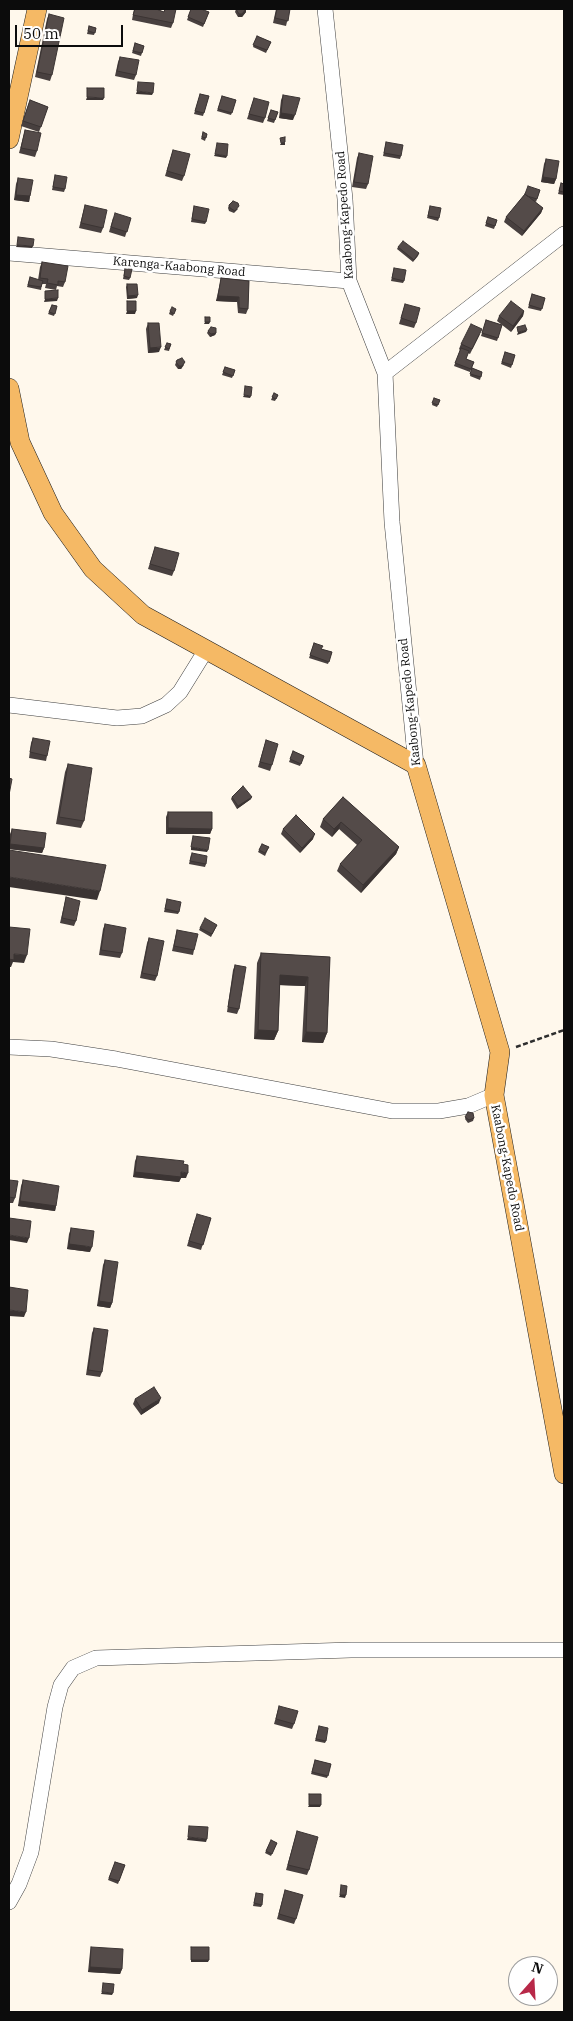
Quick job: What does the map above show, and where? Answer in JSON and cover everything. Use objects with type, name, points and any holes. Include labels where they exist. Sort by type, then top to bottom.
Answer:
[{"type":"main road","points":[[9,139],[37,9]]},
{"type":"main road","points":[[9,388],[20,442],[53,513],[92,569],[143,614],[416,764]]},
{"type":"main road","name":"Kaabong-Kapedo Road","points":[[416,764],[500,1052],[494,1095],[564,1474]]},
{"type":"street","name":"Kaabong-Kapedo Road","points":[[325,9],[345,199],[349,281],[385,373],[392,522],[416,764]]},
{"type":"street","points":[[385,373],[564,234]]},
{"type":"street","name":"Karenga-Kaabong Road","points":[[9,253],[349,281]]},
{"type":"street","points":[[9,705],[117,718],[142,716],[166,705],[180,692],[206,650]]},
{"type":"street","points":[[9,1047],[51,1049],[116,1059],[392,1111],[438,1111],[468,1106],[494,1095]]},
{"type":"street","points":[[9,1902],[19,1884],[31,1852],[55,1707],[61,1685],[73,1668],[96,1658],[351,1650],[564,1650]]},
{"type":"path","points":[[500,1052],[564,1030]]},
{"type":"building","points":[[135,9],[156,9],[164,12],[165,9],[176,9],[173,23],[133,15]]},
{"type":"building","points":[[191,9],[201,9],[209,12],[204,24],[188,17]]},
{"type":"building","points":[[236,9],[246,9],[242,14],[239,14]]},
{"type":"building","points":[[277,9],[290,9],[288,21],[275,18]]},
{"type":"building","points":[[49,14],[64,18],[52,75],[37,72]]},
{"type":"building","points":[[89,26],[96,28],[95,33],[88,31]]},
{"type":"building","points":[[257,36],[271,42],[267,50],[253,45]]},
{"type":"building","points":[[135,43],[144,46],[142,53],[133,51]]},
{"type":"building","points":[[120,57],[139,60],[136,75],[117,71]]},
{"type":"building","points":[[138,82],[154,83],[153,93],[137,91]]},
{"type":"building","points":[[87,88],[104,88],[104,98],[87,97]]},
{"type":"building","points":[[200,94],[209,96],[204,113],[195,111]]},
{"type":"building","points":[[283,95],[300,98],[295,115],[281,113]]},
{"type":"building","points":[[222,96],[236,100],[232,113],[218,109]]},
{"type":"building","points":[[254,98],[269,102],[265,118],[249,114]]},
{"type":"building","points":[[30,100],[48,107],[41,127],[23,121]]},
{"type":"building","points":[[271,110],[278,112],[275,120],[268,118]]},
{"type":"building","points":[[25,130],[41,133],[37,151],[21,148]]},
{"type":"building","points":[[203,132],[207,134],[206,138],[202,137]]},
{"type":"building","points":[[285,137],[285,142],[281,143],[280,138]]},
{"type":"building","points":[[386,142],[403,145],[401,156],[384,153]]},
{"type":"building","points":[[217,143],[228,144],[227,156],[215,154]]},
{"type":"building","points":[[173,150],[190,154],[184,176],[167,171]]},
{"type":"building","points":[[359,153],[373,156],[368,184],[354,182]]},
{"type":"building","points":[[546,159],[559,161],[556,179],[543,177]]},
{"type":"building","points":[[55,175],[67,177],[65,189],[53,187]]},
{"type":"building","points":[[18,178],[33,180],[30,196],[16,195]]},
{"type":"building","points":[[561,183],[564,184],[564,192],[559,191]]},
{"type":"building","points":[[528,186],[540,190],[537,199],[525,194]]},
{"type":"building","points":[[525,194],[543,208],[524,231],[506,217]]},
{"type":"building","points":[[233,201],[238,203],[239,206],[235,211],[229,205]]},
{"type":"building","points":[[85,205],[107,210],[103,228],[81,223]]},
{"type":"building","points":[[194,206],[209,209],[206,222],[192,219]]},
{"type":"building","points":[[430,206],[441,208],[439,218],[428,216]]},
{"type":"building","points":[[115,213],[131,218],[127,232],[111,227]]},
{"type":"building","points":[[488,217],[497,220],[495,226],[486,223]]},
{"type":"building","points":[[18,237],[34,239],[33,246],[17,245]]},
{"type":"building","points":[[403,241],[419,253],[414,260],[398,247]]},
{"type":"building","points":[[42,262],[68,266],[65,282],[58,281],[58,285],[47,283],[48,279],[40,278]]},
{"type":"building","points":[[125,268],[132,269],[130,278],[124,276]]},
{"type":"building","points":[[394,268],[406,270],[404,281],[392,278]]},
{"type":"building","points":[[30,277],[43,281],[41,287],[28,285]]},
{"type":"building","points":[[221,278],[249,281],[248,309],[239,308],[239,297],[218,296]]},
{"type":"building","points":[[127,284],[137,284],[138,295],[128,296]]},
{"type":"building","points":[[58,290],[58,298],[45,299],[45,291]]},
{"type":"building","points":[[532,294],[545,298],[542,309],[529,305]]},
{"type":"building","points":[[127,301],[136,301],[136,311],[127,311]]},
{"type":"building","points":[[511,301],[524,311],[513,326],[499,316]]},
{"type":"building","points":[[405,304],[420,308],[416,323],[401,318]]},
{"type":"building","points":[[52,305],[57,306],[55,314],[49,312]]},
{"type":"building","points":[[172,307],[176,309],[174,314],[170,311]]},
{"type":"building","points":[[205,317],[210,317],[210,322],[205,322]]},
{"type":"building","points":[[486,320],[502,325],[498,338],[482,333]]},
{"type":"building","points":[[148,323],[159,323],[161,347],[150,348]]},
{"type":"building","points":[[471,324],[482,329],[472,349],[461,344]]},
{"type":"building","points":[[525,325],[527,330],[518,332],[517,327]]},
{"type":"building","points":[[211,327],[216,328],[216,333],[211,334],[208,331]]},
{"type":"building","points":[[167,343],[171,344],[169,349],[165,347]]},
{"type":"building","points":[[461,348],[469,351],[466,359],[474,362],[471,369],[455,363]]},
{"type":"building","points":[[505,352],[515,355],[512,365],[502,362]]},
{"type":"building","points":[[182,358],[185,362],[182,366],[179,366],[176,362]]},
{"type":"building","points":[[225,367],[235,370],[233,376],[223,372]]},
{"type":"building","points":[[472,368],[482,372],[481,377],[470,374]]},
{"type":"building","points":[[245,386],[252,387],[251,396],[244,395]]},
{"type":"building","points":[[274,393],[278,395],[276,399],[272,397]]},
{"type":"building","points":[[434,398],[440,400],[438,405],[432,403]]},
{"type":"building","points":[[155,547],[179,553],[174,571],[150,564]]},
{"type":"building","points":[[314,643],[323,646],[321,649],[332,652],[329,662],[310,655]]},
{"type":"building","points":[[33,738],[50,741],[47,756],[30,752]]},
{"type":"building","points":[[266,740],[278,744],[272,765],[260,762]]},
{"type":"building","points":[[293,751],[304,756],[301,764],[290,759]]},
{"type":"building","points":[[68,764],[92,768],[84,821],[59,817]]},
{"type":"building","points":[[9,778],[12,779],[9,795]]},
{"type":"building","points":[[243,786],[252,797],[238,806],[232,797]]},
{"type":"building","points":[[343,797],[399,847],[363,885],[340,864],[362,840],[341,822],[334,829],[323,819]]},
{"type":"building","points":[[168,812],[212,812],[212,829],[168,828]]},
{"type":"building","points":[[296,815],[315,834],[302,848],[283,829]]},
{"type":"building","points":[[12,829],[46,833],[44,848],[10,844]]},
{"type":"building","points":[[193,836],[210,838],[208,850],[191,847]]},
{"type":"building","points":[[262,844],[269,847],[265,853],[259,850]]},
{"type":"building","points":[[9,850],[106,865],[100,891],[9,877]]},
{"type":"building","points":[[192,853],[207,856],[206,864],[190,861]]},
{"type":"building","points":[[66,897],[80,901],[76,921],[62,918]]},
{"type":"building","points":[[167,899],[181,902],[179,912],[165,909]]},
{"type":"building","points":[[205,918],[217,925],[212,934],[200,928]]},
{"type":"building","points":[[105,924],[126,928],[122,953],[101,950]]},
{"type":"building","points":[[9,927],[30,929],[27,955],[14,954],[14,960],[9,959]]},
{"type":"building","points":[[177,930],[198,934],[194,950],[174,946]]},
{"type":"building","points":[[149,938],[164,941],[157,976],[142,973]]},
{"type":"building","points":[[261,953],[330,957],[327,1033],[306,1032],[308,977],[280,975],[278,1031],[258,1030]]},
{"type":"building","points":[[235,965],[246,967],[239,1009],[228,1007]]},
{"type":"building","points":[[468,1112],[473,1113],[474,1118],[469,1120],[465,1117]]},
{"type":"building","points":[[137,1156],[184,1161],[183,1164],[188,1165],[188,1173],[181,1172],[181,1177],[135,1172]]},
{"type":"building","points":[[9,1180],[18,1181],[15,1198],[9,1197]]},
{"type":"building","points":[[23,1180],[59,1186],[56,1206],[20,1201]]},
{"type":"building","points":[[197,1214],[211,1218],[203,1245],[189,1241]]},
{"type":"building","points":[[9,1218],[31,1221],[29,1238],[9,1235]]},
{"type":"building","points":[[71,1228],[94,1231],[92,1247],[69,1244]]},
{"type":"building","points":[[105,1260],[118,1262],[112,1303],[99,1301]]},
{"type":"building","points":[[9,1287],[28,1290],[26,1312],[9,1310]]},
{"type":"building","points":[[94,1328],[108,1330],[102,1372],[88,1370]]},
{"type":"building","points":[[154,1387],[161,1398],[142,1410],[135,1399]]},
{"type":"building","points":[[279,1706],[298,1711],[294,1724],[276,1719]]},
{"type":"building","points":[[319,1726],[328,1728],[326,1741],[316,1739]]},
{"type":"building","points":[[315,1760],[331,1764],[328,1776],[312,1772]]},
{"type":"building","points":[[309,1794],[321,1794],[321,1805],[309,1805]]},
{"type":"building","points":[[189,1826],[208,1827],[207,1839],[188,1837]]},
{"type":"building","points":[[297,1831],[318,1837],[309,1870],[288,1865]]},
{"type":"building","points":[[271,1840],[277,1843],[272,1854],[266,1851]]},
{"type":"building","points":[[115,1862],[125,1865],[119,1881],[109,1878]]},
{"type":"building","points":[[341,1885],[347,1886],[346,1895],[340,1895]]},
{"type":"building","points":[[285,1890],[303,1895],[296,1919],[279,1914]]},
{"type":"building","points":[[256,1893],[263,1894],[262,1905],[254,1903]]},
{"type":"building","points":[[91,1947],[123,1949],[122,1969],[90,1967]]},
{"type":"building","points":[[191,1947],[209,1947],[209,1960],[191,1960]]},
{"type":"building","points":[[103,1983],[114,1984],[113,1993],[102,1992]]}]
